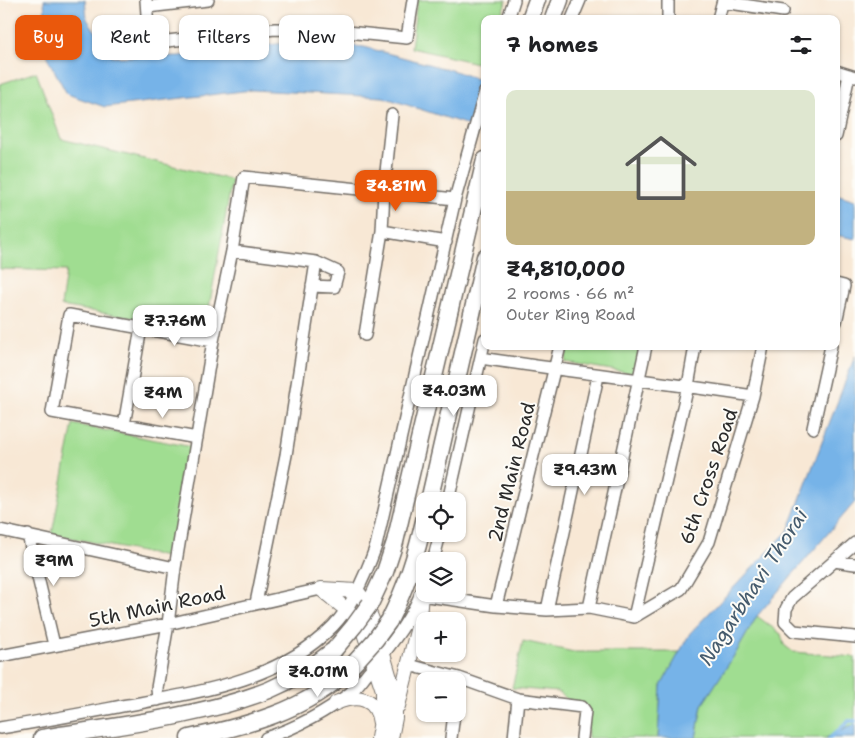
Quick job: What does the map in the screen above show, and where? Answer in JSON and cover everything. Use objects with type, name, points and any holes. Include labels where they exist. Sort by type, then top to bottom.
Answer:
[{"type":"highway","points":[[531,15],[537,0]]},
{"type":"highway","points":[[554,15],[560,0]]},
{"type":"highway","points":[[42,738],[174,716],[243,699],[292,679],[313,667],[334,650],[354,626],[370,604],[396,542],[481,177]]},
{"type":"highway","points":[[431,492],[481,274]]},
{"type":"highway","points":[[189,738],[242,726],[276,714],[316,694],[340,678],[375,640],[389,621],[411,574],[419,542]]},
{"type":"main road","points":[[321,589],[357,591],[364,600],[370,614],[384,698],[379,733]]},
{"type":"main road","points":[[321,589],[353,615],[364,633],[379,660],[395,696],[395,718]]},
{"type":"main road","points":[[391,738],[418,627],[421,602]]},
{"type":"main road","points":[[336,702],[355,697],[369,702],[378,713],[379,733]]},
{"type":"street","points":[[208,0],[147,3],[149,43],[275,29],[327,30],[407,38],[413,0]]},
{"type":"street","points":[[509,15],[514,0]]},
{"type":"street","points":[[574,15],[580,0]]},
{"type":"street","points":[[668,0],[668,15]]},
{"type":"street","points":[[719,15],[723,1],[783,11]]},
{"type":"street","points":[[840,72],[852,76],[840,121]]},
{"type":"street","points":[[0,728],[182,696],[223,686],[279,666],[301,653],[335,625],[357,591],[376,546],[384,518],[455,199],[481,106]]},
{"type":"street","points":[[365,335],[382,231],[392,116]]},
{"type":"street","points":[[158,700],[157,688],[175,568],[213,341],[232,251],[244,177],[455,199]]},
{"type":"street","points":[[382,231],[446,242]]},
{"type":"street","points":[[232,251],[316,262],[338,272],[334,287],[312,286]]},
{"type":"street","points":[[256,603],[286,455],[316,262]]},
{"type":"street","points":[[840,285],[844,286],[840,304]]},
{"type":"street","points":[[198,438],[52,412],[69,315],[213,341]]},
{"type":"street","points":[[124,425],[141,328]]},
{"type":"street","points":[[450,492],[483,350]]},
{"type":"street","name":"2nd Main Road","points":[[496,606],[556,370],[559,350]]},
{"type":"street","points":[[589,608],[645,350]]},
{"type":"street","points":[[466,599],[496,606],[547,610],[589,608],[634,617],[688,386],[694,350]]},
{"type":"street","name":"6th Cross Road","points":[[634,617],[681,589],[709,542],[754,396],[762,350]]},
{"type":"street","points":[[813,428],[830,350]]},
{"type":"street","points":[[481,358],[598,376],[639,379],[754,396]]},
{"type":"street","points":[[547,610],[598,376]]},
{"type":"street","points":[[0,530],[175,568]]},
{"type":"street","points":[[28,536],[54,645]]},
{"type":"street","points":[[855,542],[792,598],[786,609],[786,622],[794,631],[855,637]]},
{"type":"street","points":[[834,561],[855,564]]},
{"type":"street","name":"5th Main Road","points":[[0,656],[168,624],[321,589]]},
{"type":"street","points":[[268,738],[300,723],[351,692],[379,660],[403,628],[416,602]]},
{"type":"street","points":[[409,665],[428,672]]},
{"type":"street","points":[[466,685],[518,698],[582,707],[586,710],[582,738]]},
{"type":"street","points":[[514,738],[518,698]]},
{"type":"street","points":[[451,738],[453,722]]},
{"type":"green space","points":[[417,0],[507,0],[501,15],[481,15],[481,64],[411,48]]},
{"type":"green space","points":[[36,72],[61,139],[232,180],[205,330],[61,306],[66,271],[0,269],[0,84]]},
{"type":"green space","points":[[567,350],[639,350],[635,374],[565,362]]},
{"type":"green space","points":[[73,424],[192,447],[171,558],[52,534]]},
{"type":"green space","points":[[757,616],[781,634],[784,645],[793,652],[855,657],[855,724],[826,738],[696,738],[702,705]]},
{"type":"green space","points":[[523,641],[574,652],[680,652],[661,686],[658,738],[588,738],[586,714],[558,692],[512,688]]},
{"type":"water","points":[[44,0],[85,0],[87,19],[92,26],[92,60],[169,60],[169,56],[179,56],[179,60],[269,60],[269,45],[279,44],[279,60],[354,60],[354,46],[458,72],[481,81],[481,134],[462,123],[383,97],[252,90],[105,107],[67,94],[49,60],[82,60],[82,15],[45,15]]},
{"type":"water","points":[[840,195],[855,200],[855,239],[840,236]]},
{"type":"water","name":"Nagarbhavi Thorai","points":[[855,356],[855,502],[757,616],[702,705],[696,738],[658,738],[661,686],[690,633],[788,531]]},
{"type":"water","points":[[855,724],[855,738],[826,738]]},
{"type":"waterway","name":"Nagarbhavi Thorai","points":[[830,738],[849,721],[855,721]]}]
